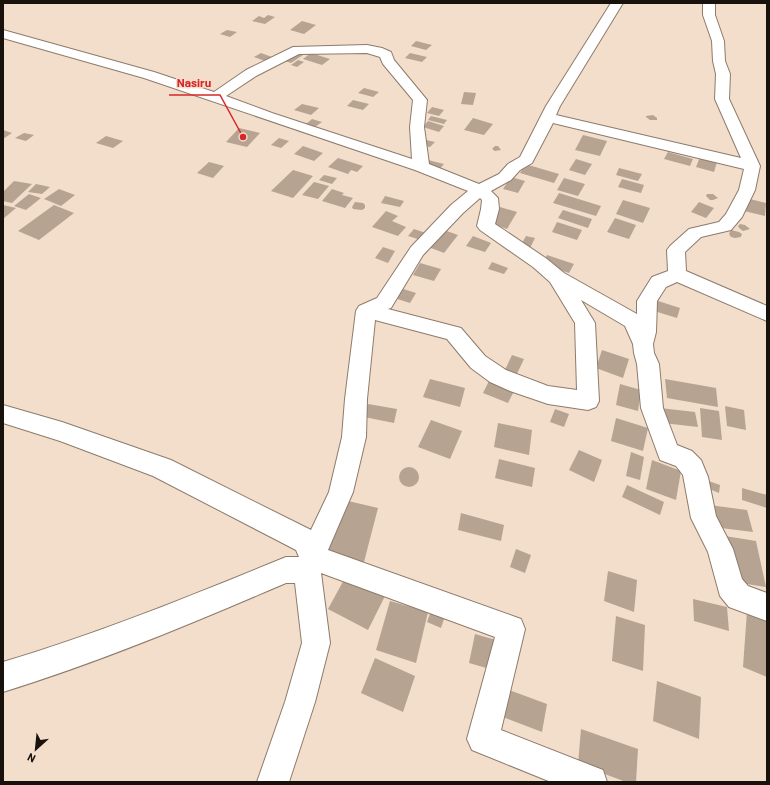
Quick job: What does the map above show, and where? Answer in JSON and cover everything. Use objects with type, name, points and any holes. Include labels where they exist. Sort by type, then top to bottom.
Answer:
[{"type":"street","points":[[366,311],[384,303],[396,282],[417,252],[457,209],[480,190],[505,177],[514,167],[526,160],[553,106],[617,3]]},
{"type":"street","points":[[677,274],[676,250],[695,233],[725,226],[733,217],[747,190],[752,166],[722,99],[723,74],[719,61],[718,41],[709,15],[709,3]]},
{"type":"street","points":[[3,34],[149,75],[421,167],[480,190],[490,198],[490,209],[486,226],[540,263],[557,278],[633,321],[643,344],[644,353],[648,364],[652,408],[668,453],[684,458],[692,468],[696,477],[704,518],[720,549],[730,586],[739,597],[767,607]]},
{"type":"street","points":[[216,97],[250,73],[297,50],[367,49],[378,51],[386,55],[388,61],[420,100],[417,127],[421,167]]},
{"type":"street","points":[[548,118],[664,144],[752,166]]},
{"type":"street","points":[[643,344],[646,332],[647,301],[659,282],[677,274],[767,314]]},
{"type":"street","points":[[366,311],[454,332],[478,362],[498,376],[518,386],[548,395],[588,401],[585,323],[557,278]]},
{"type":"street","points":[[310,564],[341,492],[354,437],[356,399],[366,311]]},
{"type":"street","points":[[3,414],[62,432],[162,468],[305,542],[310,564],[316,643],[300,702],[273,782]]},
{"type":"street","points":[[3,677],[36,667],[161,622],[286,570],[310,564],[511,629],[483,740],[590,782]]},
{"type":"building","points":[[268,15],[275,17],[265,24],[252,21],[259,16],[264,18]]},
{"type":"building","points":[[302,21],[316,25],[304,34],[290,30]]},
{"type":"building","points":[[227,30],[237,32],[230,37],[220,34]]},
{"type":"building","points":[[416,41],[432,45],[426,50],[411,46]]},
{"type":"building","points":[[294,52],[303,55],[291,63],[282,60]]},
{"type":"building","points":[[261,53],[272,57],[265,61],[254,57]]},
{"type":"building","points":[[311,53],[330,59],[322,65],[303,59]]},
{"type":"building","points":[[410,53],[427,57],[422,62],[405,58]]},
{"type":"building","points":[[298,60],[304,62],[297,67],[291,65]]},
{"type":"building","points":[[364,88],[379,92],[373,97],[358,93]]},
{"type":"building","points":[[464,92],[476,93],[473,105],[461,104]]},
{"type":"building","points":[[353,100],[369,104],[363,110],[347,106]]},
{"type":"building","points":[[302,104],[319,108],[311,115],[294,110]]},
{"type":"building","points":[[432,107],[444,110],[439,116],[427,113]]},
{"type":"building","points":[[653,115],[657,118],[657,120],[650,120],[646,117],[646,116]]},
{"type":"building","points":[[431,116],[447,120],[444,124],[428,120]]},
{"type":"building","points":[[473,118],[493,124],[484,135],[464,130]]},
{"type":"building","points":[[312,119],[322,122],[315,127],[306,124]]},
{"type":"building","points":[[428,121],[444,126],[439,132],[423,127]]},
{"type":"building","points":[[239,128],[260,133],[247,147],[226,142]]},
{"type":"building","points":[[3,130],[12,133],[3,139]]},
{"type":"building","points":[[24,133],[34,135],[26,141],[15,138]]},
{"type":"building","points":[[583,135],[607,141],[600,156],[575,150]]},
{"type":"building","points":[[106,136],[123,141],[113,148],[96,143]]},
{"type":"building","points":[[279,138],[289,141],[281,148],[271,145]]},
{"type":"building","points":[[426,140],[435,142],[430,147],[421,145]]},
{"type":"building","points":[[303,146],[323,153],[314,161],[294,154]]},
{"type":"building","points":[[495,146],[498,146],[501,150],[495,151],[492,149]]},
{"type":"building","points":[[668,152],[693,159],[690,166],[664,159]]},
{"type":"building","points":[[700,157],[717,162],[714,172],[696,167]]},
{"type":"building","points":[[338,158],[363,166],[357,172],[351,170],[348,174],[328,167]]},
{"type":"building","points":[[576,159],[592,164],[585,175],[569,170]]},
{"type":"building","points":[[428,160],[444,164],[438,171],[422,166]]},
{"type":"building","points":[[209,162],[224,166],[213,178],[197,173]]},
{"type":"building","points":[[525,164],[559,174],[554,183],[520,173]]},
{"type":"building","points":[[619,168],[642,174],[638,181],[616,175]]},
{"type":"building","points":[[293,170],[313,176],[293,198],[271,191]]},
{"type":"building","points":[[324,175],[337,178],[332,184],[319,180]]},
{"type":"building","points":[[511,177],[525,181],[518,193],[503,189]]},
{"type":"building","points":[[564,178],[585,184],[578,196],[557,190]]},
{"type":"building","points":[[622,179],[644,185],[641,193],[618,187]]},
{"type":"building","points":[[14,181],[32,184],[12,203],[3,201],[3,192]]},
{"type":"building","points":[[314,182],[329,186],[318,199],[302,195]]},
{"type":"building","points":[[36,184],[50,187],[42,194],[28,192]]},
{"type":"building","points":[[59,189],[75,195],[61,206],[44,199]]},
{"type":"building","points":[[332,189],[344,193],[342,195],[353,198],[345,208],[322,201]]},
{"type":"building","points":[[559,193],[601,206],[596,216],[553,203]]},
{"type":"building","points":[[29,194],[41,198],[26,210],[14,206]]},
{"type":"building","points":[[707,194],[713,194],[718,198],[710,200],[706,196]]},
{"type":"building","points":[[385,196],[404,201],[400,207],[381,203]]},
{"type":"building","points":[[746,198],[766,203],[765,216],[744,211]]},
{"type":"building","points":[[623,200],[650,208],[643,223],[616,214]]},
{"type":"building","points":[[355,202],[363,203],[365,208],[362,210],[353,209],[352,207]]},
{"type":"building","points":[[699,202],[714,208],[706,218],[691,212]]},
{"type":"building","points":[[3,205],[16,208],[3,219]]},
{"type":"building","points":[[54,205],[74,213],[39,240],[18,231]]},
{"type":"building","points":[[500,207],[517,212],[507,229],[490,223]]},
{"type":"building","points":[[563,210],[592,219],[588,228],[558,218]]},
{"type":"building","points":[[386,211],[398,216],[392,221],[406,227],[398,236],[372,227]]},
{"type":"building","points":[[615,218],[636,225],[629,239],[607,232]]},
{"type":"building","points":[[557,222],[582,230],[577,240],[552,232]]},
{"type":"building","points":[[740,224],[745,225],[750,229],[743,231],[738,226]]},
{"type":"building","points":[[414,229],[426,233],[421,240],[408,236]]},
{"type":"building","points":[[441,229],[458,235],[444,253],[426,246]]},
{"type":"building","points":[[731,230],[742,234],[741,237],[731,237],[729,234]]},
{"type":"building","points":[[473,236],[491,243],[485,252],[466,246]]},
{"type":"building","points":[[526,236],[535,238],[530,248],[521,245]]},
{"type":"building","points":[[383,247],[395,251],[388,263],[375,258]]},
{"type":"building","points":[[547,255],[574,264],[569,273],[542,264]]},
{"type":"building","points":[[492,262],[508,268],[504,274],[488,269]]},
{"type":"building","points":[[420,263],[441,269],[434,281],[413,275]]},
{"type":"building","points":[[397,287],[416,293],[410,303],[391,297]]},
{"type":"building","points":[[655,300],[680,308],[677,318],[651,310]]},
{"type":"building","points":[[602,350],[629,359],[623,378],[596,368]]},
{"type":"building","points":[[512,355],[524,359],[515,378],[503,374]]},
{"type":"building","points":[[430,379],[465,388],[460,407],[423,397]]},
{"type":"building","points":[[665,379],[716,388],[718,407],[667,398]]},
{"type":"building","points":[[489,381],[514,391],[508,403],[483,393]]},
{"type":"building","points":[[620,384],[641,390],[638,411],[616,405]]},
{"type":"building","points":[[368,404],[397,409],[394,423],[364,417]]},
{"type":"building","points":[[725,406],[744,410],[746,430],[727,426]]},
{"type":"building","points":[[660,408],[695,412],[698,427],[663,423]]},
{"type":"building","points":[[700,408],[719,411],[722,440],[702,437]]},
{"type":"building","points":[[555,409],[569,414],[564,427],[550,422]]},
{"type":"building","points":[[616,418],[648,428],[643,451],[611,441]]},
{"type":"building","points":[[431,420],[462,431],[450,459],[418,447]]},
{"type":"building","points":[[498,423],[532,430],[529,455],[494,447]]},
{"type":"building","points":[[579,450],[602,460],[594,482],[569,470]]},
{"type":"building","points":[[631,452],[644,457],[640,480],[626,476]]},
{"type":"building","points":[[499,459],[535,468],[532,487],[495,478]]},
{"type":"building","points":[[652,460],[681,471],[676,500],[646,489]]},
{"type":"building","points":[[409,467],[416,470],[419,477],[416,484],[409,487],[402,484],[399,477],[402,470]]},
{"type":"building","points":[[703,479],[720,485],[719,493],[702,486]]},
{"type":"building","points":[[627,485],[664,502],[660,515],[622,497]]},
{"type":"building","points":[[742,488],[767,495],[767,508],[742,500]]},
{"type":"building","points":[[344,500],[378,508],[364,562],[328,553]]},
{"type":"building","points":[[709,505],[747,510],[753,532],[713,527]]},
{"type":"building","points":[[461,513],[504,525],[501,541],[458,530]]},
{"type":"building","points":[[725,536],[756,541],[766,587],[734,582]]},
{"type":"building","points":[[516,549],[531,555],[525,573],[510,567]]},
{"type":"building","points":[[608,571],[637,580],[634,612],[604,601]]},
{"type":"building","points":[[346,576],[385,596],[368,630],[328,609]]},
{"type":"building","points":[[693,599],[727,607],[729,631],[694,621]]},
{"type":"building","points":[[390,601],[428,612],[416,663],[376,650]]},
{"type":"building","points":[[431,611],[445,616],[441,628],[427,622]]},
{"type":"building","points":[[747,611],[767,619],[767,677],[743,667]]},
{"type":"building","points":[[616,616],[645,625],[643,671],[612,661]]},
{"type":"building","points":[[475,634],[496,640],[490,669],[469,663]]},
{"type":"building","points":[[375,658],[415,676],[403,712],[361,693]]},
{"type":"building","points":[[657,681],[701,697],[699,739],[653,721]]},
{"type":"building","points":[[509,690],[547,704],[542,732],[503,717]]},
{"type":"building","points":[[581,729],[638,749],[636,782],[626,782],[578,764]]},
{"type":"place","name":"Nasiru","points":[[243,137]]}]
